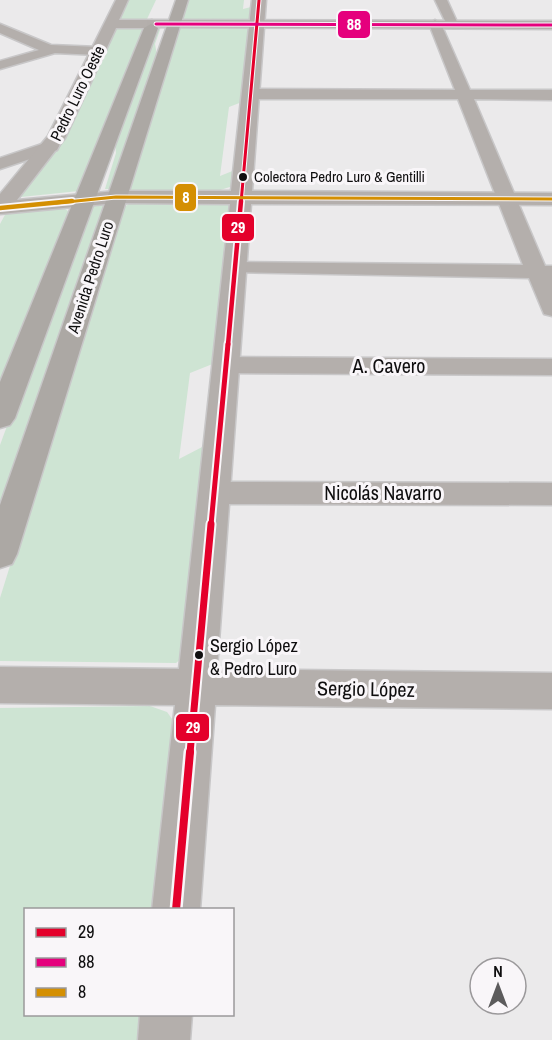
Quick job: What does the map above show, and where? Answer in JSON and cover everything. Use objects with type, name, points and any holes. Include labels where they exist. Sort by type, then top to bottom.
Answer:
[{"type":"main road","name":"Avenida Pedro Luro","points":[[0,418],[84,198],[162,18],[182,0]]},
{"type":"main road","name":"Avenida Pedro Luro","points":[[0,554],[116,196],[162,18]]},
{"type":"main road","points":[[162,18],[257,24],[552,25]]},
{"type":"street","name":"Pedro Luro Oeste","points":[[0,208],[51,146],[122,0]]},
{"type":"street","points":[[176,908],[260,0]]},
{"type":"street","points":[[441,0],[443,24],[464,94],[506,198],[544,271],[552,309]]},
{"type":"street","points":[[111,24],[162,18]]},
{"type":"street","points":[[0,28],[52,50],[97,53]]},
{"type":"street","points":[[0,65],[52,50]]},
{"type":"street","points":[[35,55],[97,53]]},
{"type":"street","points":[[251,94],[552,94]]},
{"type":"street","points":[[0,164],[51,146]]},
{"type":"street","points":[[0,208],[116,196],[552,198]]},
{"type":"street","points":[[235,268],[544,271]]},
{"type":"street","name":"A. Cavero","points":[[226,365],[552,367]]},
{"type":"street","name":"Nicolás Navarro","points":[[214,493],[552,494]]},
{"type":"street","name":"Sergio López","points":[[0,685],[552,691]]},
{"type":"street","points":[[164,1040],[166,1016]]},
{"type":"green space","points":[[129,0],[156,0],[147,19],[120,20]]},
{"type":"green space","points":[[187,0],[244,0],[243,9],[251,7],[249,21],[183,20]]},
{"type":"green space","points":[[245,26],[249,28],[242,102],[229,107],[220,176],[235,170],[233,186],[217,191],[129,190],[179,27]]},
{"type":"green space","points":[[145,27],[79,191],[21,197],[20,195],[64,139],[115,29]]},
{"type":"green space","points":[[156,27],[161,27],[155,44],[157,55],[111,189],[105,189],[116,153],[115,142]]},
{"type":"green space","points":[[103,203],[105,205],[0,513],[0,445],[88,207]]},
{"type":"green space","points":[[129,204],[231,204],[215,363],[190,373],[179,459],[206,445],[182,658],[176,663],[0,661],[0,598],[121,209]]},
{"type":"green space","points":[[62,207],[69,214],[0,385],[0,224],[6,213]]},
{"type":"green space","points":[[150,706],[167,712],[175,723],[157,908],[24,908],[24,1016],[145,1016],[142,1040],[0,1040],[0,708]]},
{"type":"transit line","name":"29","points":[[176,908],[259,0]]},
{"type":"transit line","name":"88","points":[[156,24],[552,25]]},
{"type":"transit line","name":"8","points":[[0,208],[116,197],[552,199]]},
{"type":"place","name":"Colectora Pedro Luro & Gentilli","points":[[243,177]]},
{"type":"place","name":"Sergio López & Pedro Luro","points":[[199,655]]}]
